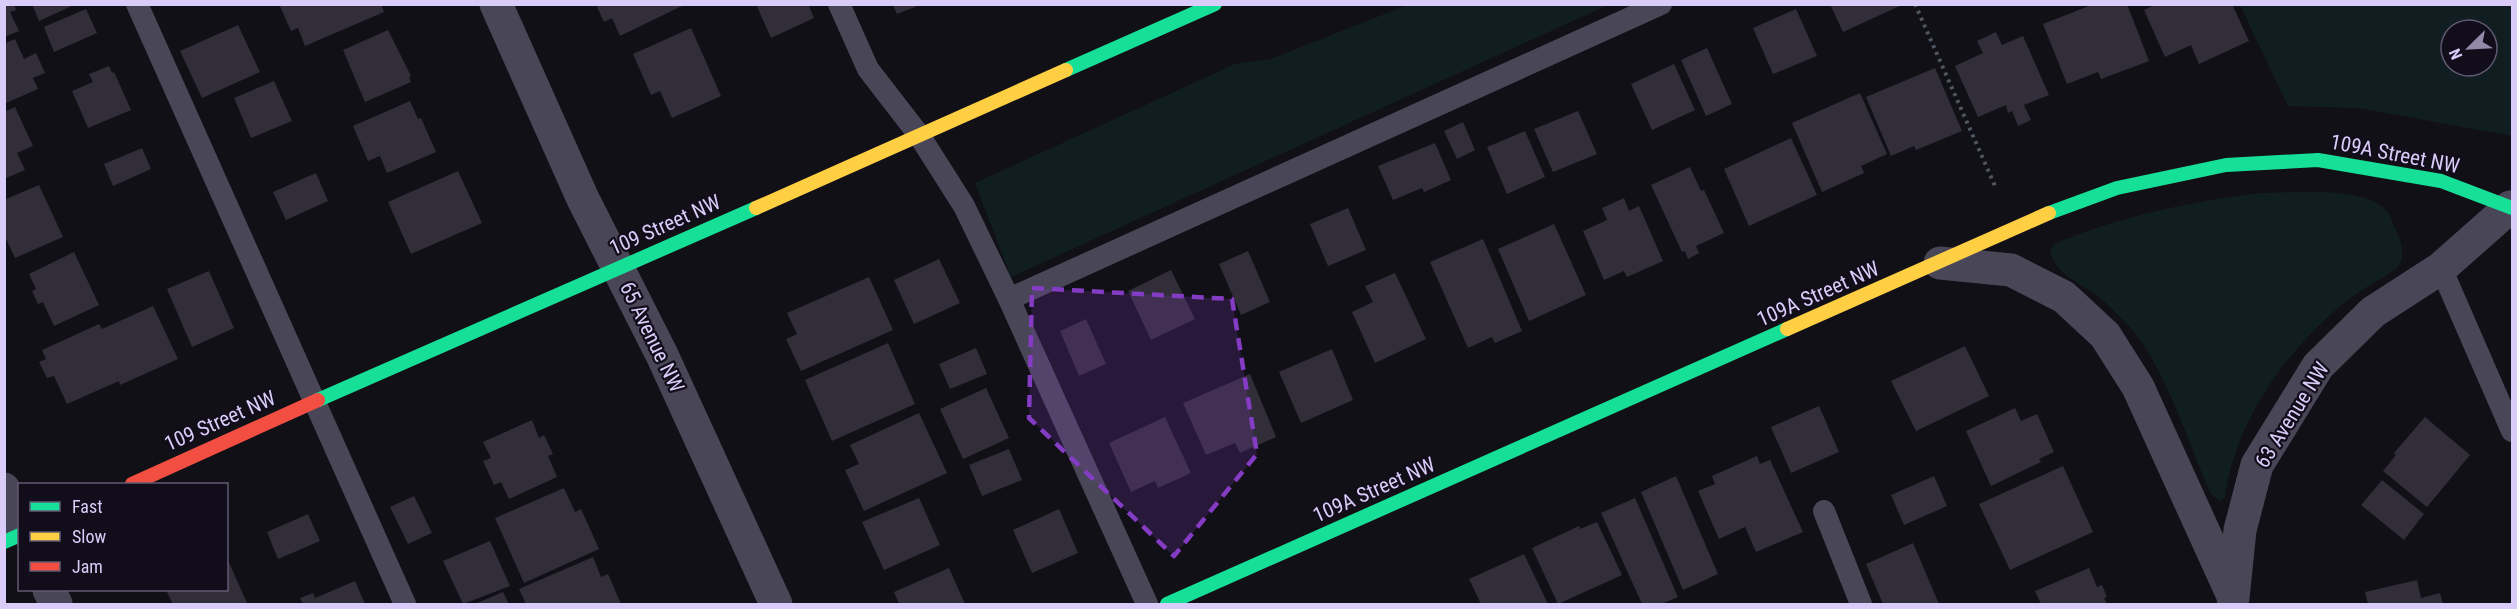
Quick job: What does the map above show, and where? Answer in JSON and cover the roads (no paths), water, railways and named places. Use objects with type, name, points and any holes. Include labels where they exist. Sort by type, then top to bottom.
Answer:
[{"type":"street","name":"65 Avenue NW","points":[[496,4],[583,199],[662,355],[776,604]]},
{"type":"street","name":"109 Street NW","points":[[134,483],[1207,6]]},
{"type":"street","name":"109A Street NW","points":[[1167,604],[2051,212],[2117,188],[2226,165],[2318,160],[2359,165],[2441,181],[2512,203]]},
{"type":"street","name":"63 Avenue NW","points":[[2235,601],[2240,530],[2257,465],[2318,366],[2373,312],[2441,268],[2512,203]]},
{"type":"street","name":"63 Avenue NW","points":[[1940,263],[2011,270],[2064,297],[2105,335],[2138,387],[2235,601]]},
{"type":"street","points":[[4,489],[18,520]]},
{"type":"lane","points":[[137,4],[405,604]]},
{"type":"lane","points":[[839,4],[868,69],[919,135],[964,206],[1009,299],[1147,604]]},
{"type":"lane","points":[[1009,299],[1661,4]]},
{"type":"lane","points":[[2441,268],[2512,431]]},
{"type":"lane","points":[[1824,511],[1861,604]]}]
